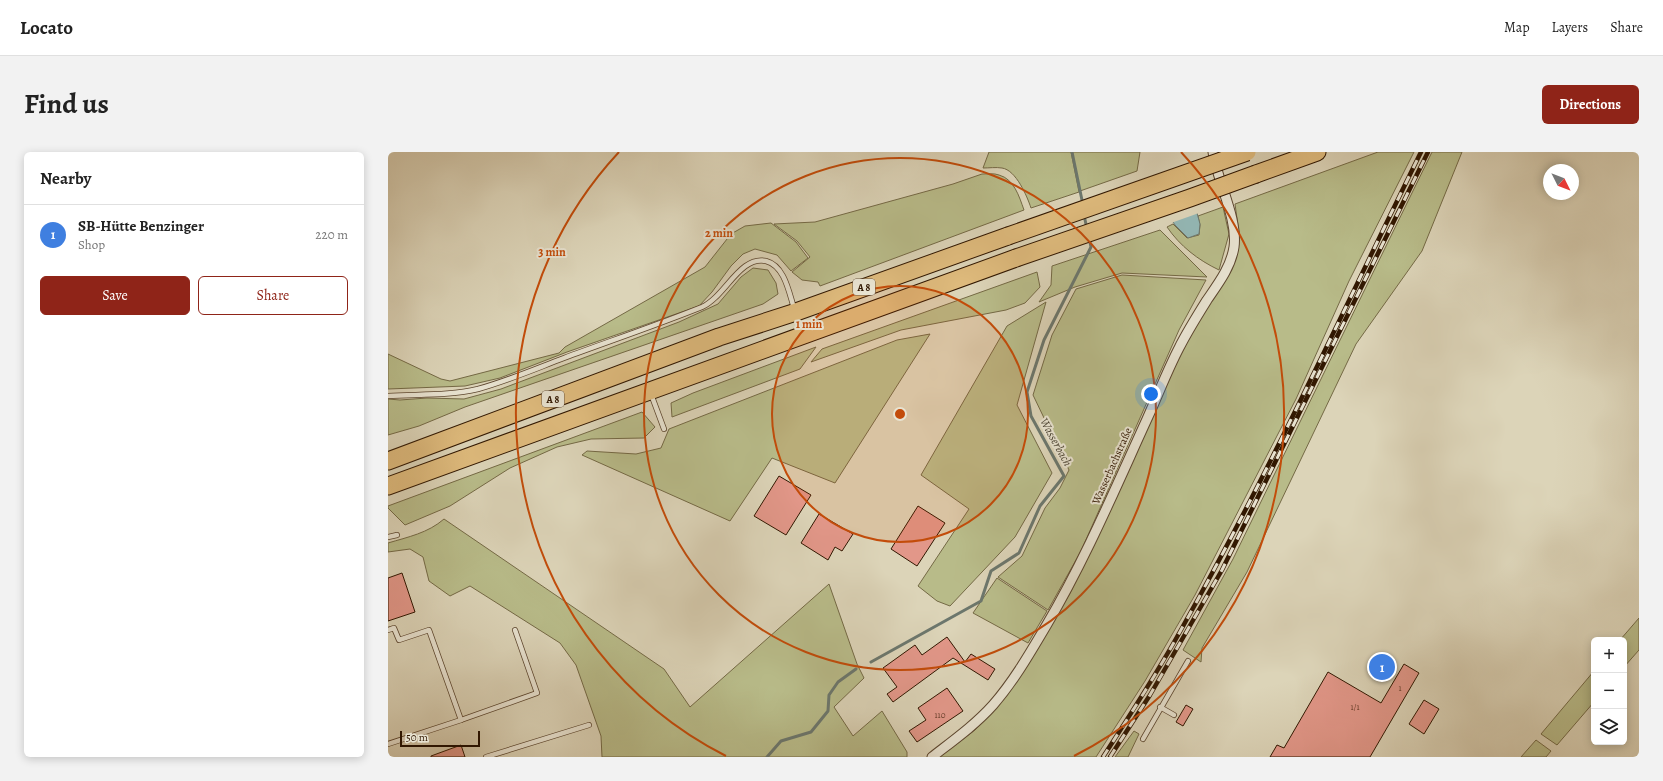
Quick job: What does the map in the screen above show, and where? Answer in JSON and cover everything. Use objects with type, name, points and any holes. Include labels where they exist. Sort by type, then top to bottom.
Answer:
[{"type":"highway","name":"A 8","points":[[388,461],[719,337],[796,312],[1247,152]]},
{"type":"highway","name":"A 8","points":[[388,486],[1016,258],[1190,198],[1317,152]]},
{"type":"street","name":"Wasserbachstraße","points":[[932,757],[974,724],[994,704],[1028,655],[1065,591],[1094,536],[1179,349],[1221,280],[1229,263],[1234,248],[1234,236],[1227,203],[1215,166],[1213,152]]},
{"type":"lane","points":[[388,396],[452,393],[477,389],[513,378],[655,326],[707,305],[721,294],[736,274],[748,263],[765,261],[776,267],[783,276],[796,312]]},
{"type":"lane","points":[[650,390],[664,429]]},
{"type":"lane","points":[[388,538],[397,535]]},
{"type":"lane","points":[[388,630],[394,628],[399,640],[429,630],[461,720]]},
{"type":"lane","points":[[388,744],[537,693],[515,630]]},
{"type":"lane","points":[[1143,738],[1188,661]]},
{"type":"lane","points":[[1160,707],[1174,715]]},
{"type":"lane","points":[[486,757],[589,725]]},
{"type":"green space","points":[[989,152],[1071,152],[1079,192],[1031,208],[1020,184],[1012,173],[1002,168],[983,168]]},
{"type":"green space","points":[[1072,152],[1140,152],[1137,171],[1080,191]]},
{"type":"green space","points":[[1378,152],[1414,152],[1349,281],[1296,399],[1195,595],[1145,681],[1096,757],[939,757],[975,730],[999,704],[1069,595],[1096,540],[1174,366],[1238,249],[1239,233],[1235,204]]},
{"type":"green space","points":[[1432,152],[1462,152],[1422,251],[1356,344],[1247,572],[1202,648],[1201,662],[1183,650],[1233,559]]},
{"type":"green space","points":[[982,174],[997,174],[1009,180],[1020,199],[1024,210],[820,286],[818,282],[802,280],[792,272],[810,257],[797,241],[774,224],[815,222],[953,184]]},
{"type":"green space","points":[[1223,207],[1229,234],[1219,270],[1190,252],[1167,227],[1173,224],[1187,238],[1199,235],[1200,225],[1198,216]]},
{"type":"green space","points":[[771,223],[796,242],[808,258],[791,271],[777,255],[755,249],[743,254],[731,266],[712,292],[699,306],[567,352],[500,378],[465,386],[388,389],[388,354],[441,379],[450,381],[559,353],[565,347],[705,267],[731,234],[745,226]]},
{"type":"green space","points":[[1160,230],[1207,277],[1122,273],[1075,287],[1039,302],[1051,285],[1052,266]]},
{"type":"green space","points":[[753,268],[768,270],[776,283],[778,294],[763,304],[465,407],[419,426],[388,435],[388,399],[464,399],[501,389],[679,322],[718,304],[741,277]]},
{"type":"green space","points":[[1037,272],[1040,287],[1025,303],[1006,310],[901,330],[811,362],[822,349]]},
{"type":"green space","points":[[1122,275],[1206,280],[1179,330],[1081,551],[1048,610],[998,577],[1022,556],[1045,508],[1060,488],[1069,470],[1033,395],[1052,335],[1076,289]]},
{"type":"green space","points":[[1046,302],[1017,405],[1052,473],[1015,537],[950,606],[937,601],[918,586],[969,509],[921,475],[1007,326]]},
{"type":"green space","points":[[930,334],[835,483],[772,458],[730,521],[582,455],[587,451],[636,454],[661,448],[669,429],[897,340]]},
{"type":"green space","points":[[816,347],[800,369],[672,417],[671,403],[693,393]]},
{"type":"green space","points":[[642,412],[655,427],[644,438],[591,439],[557,447],[510,468],[450,506],[405,525],[388,508],[388,506]]},
{"type":"green space","points":[[444,519],[664,669],[690,707],[829,584],[857,664],[864,678],[834,707],[853,736],[882,711],[907,752],[907,757],[602,757],[601,736],[576,665],[560,643],[470,586],[450,596],[429,581],[423,557],[410,549],[388,552],[388,543],[425,531]]},
{"type":"green space","points":[[997,578],[1047,611],[1028,643],[973,613]]},
{"type":"green space","points":[[1639,618],[1639,650],[1627,664],[1627,637],[1623,637]]},
{"type":"green space","points":[[1591,675],[1591,705],[1557,745],[1541,734]]},
{"type":"green space","points":[[1134,731],[1139,734],[1128,757],[1115,757]]},
{"type":"green space","points":[[1536,740],[1551,751],[1546,757],[1521,757]]},
{"type":"water","points":[[1167,213],[1197,213],[1200,224],[1199,234],[1188,238],[1175,225]]},
{"type":"pier","points":[[1181,190],[1192,199],[1199,213],[1171,223],[1165,214],[1162,203],[1166,193]]},
{"type":"building","points":[[779,476],[811,495],[786,535],[754,516]]},
{"type":"building","points":[[918,506],[945,523],[917,566],[891,549]]},
{"type":"building","points":[[819,514],[853,534],[842,551],[835,547],[828,560],[801,543]]},
{"type":"building","points":[[402,573],[415,612],[388,621],[388,578]]},
{"type":"building","points":[[947,637],[965,662],[971,654],[995,669],[988,680],[953,658],[893,702],[887,694],[897,687],[883,668],[915,645],[922,655]]},
{"type":"building","points":[[1404,664],[1419,673],[1370,757],[1270,757],[1277,745],[1284,748],[1328,672],[1381,703]]},
{"type":"building","points":[[947,688],[963,711],[917,742],[909,731],[926,720],[918,708]]},
{"type":"building","points":[[1424,700],[1439,709],[1424,734],[1409,724]]},
{"type":"building","points":[[1186,705],[1193,709],[1183,726],[1176,722]]},
{"type":"building","points":[[461,745],[465,757],[431,757],[431,756]]},
{"type":"waterway","name":"Wasserbach","points":[[1072,152],[1083,205]]},
{"type":"waterway","name":"Wasserbach","points":[[1084,215],[1087,229]]},
{"type":"waterway","name":"Wasserbach","points":[[871,662],[981,601],[991,571],[1019,553],[1040,506],[1064,476],[1031,416],[1027,392],[1044,340],[1091,247],[1089,238]]},
{"type":"waterway","name":"Wasserbach","points":[[767,757],[781,741],[811,732],[828,711],[829,695],[838,682],[856,669]]},
{"type":"railway","points":[[1103,757],[1144,693],[1214,570],[1305,392],[1421,152]]},
{"type":"railway","points":[[1110,757],[1150,695],[1222,570],[1428,152]]},
{"type":"place","name":"SB-Hütte Benzinger","points":[[1382,667]]}]
